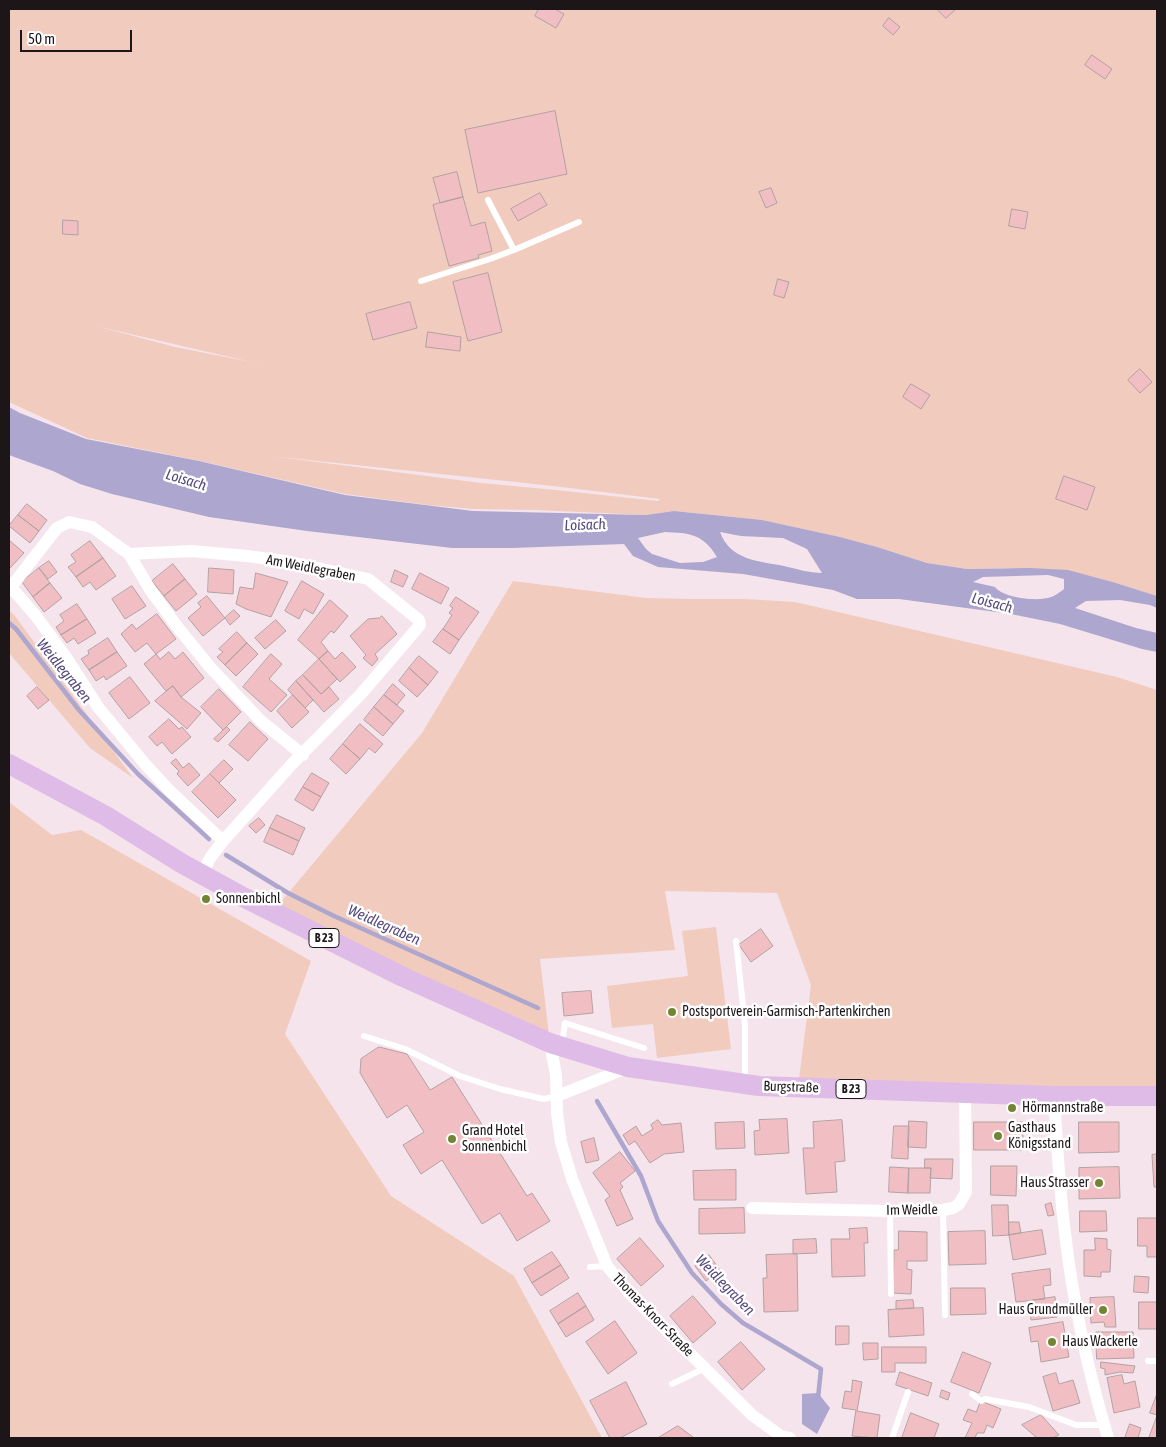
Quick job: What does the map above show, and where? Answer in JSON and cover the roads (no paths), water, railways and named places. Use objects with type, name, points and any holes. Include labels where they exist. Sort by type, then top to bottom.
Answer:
[{"type":"main road","name":"B 23","points":[[9,764],[106,816],[202,875],[301,927],[403,977],[556,1045]]},
{"type":"main road","name":"Burgstraße","points":[[556,1045],[628,1067],[759,1086],[1054,1096],[1157,1096]]},
{"type":"street","points":[[223,841],[169,790],[145,764],[98,707],[36,616],[10,586],[58,528],[69,522],[92,527],[129,554],[151,591],[209,666],[261,720],[303,755]]},
{"type":"street","name":"Am Weidlegraben","points":[[129,554],[191,551],[247,556],[285,561],[368,579],[419,620],[420,625],[362,694],[292,764],[223,841],[210,858],[202,875]]},
{"type":"street","name":"Thomas-Knorr-Straße","points":[[556,1045],[557,1113],[560,1142],[572,1179],[607,1266],[632,1296],[752,1415],[784,1437]]},
{"type":"street","points":[[557,1096],[628,1067]]},
{"type":"street","name":"Im Weidle","points":[[752,1208],[890,1211],[943,1210],[952,1208],[959,1204],[966,1192],[965,1093]]},
{"type":"street","points":[[1054,1096],[1065,1233],[1073,1290],[1089,1369],[1108,1438]]},
{"type":"lane","points":[[488,200],[514,250]]},
{"type":"lane","points":[[421,281],[490,260],[579,222]]},
{"type":"lane","points":[[736,941],[745,1025],[745,1084]]},
{"type":"lane","points":[[556,1045],[565,1023],[644,1048]]},
{"type":"lane","points":[[364,1036],[405,1049],[460,1076],[500,1089],[544,1099],[557,1096]]},
{"type":"lane","points":[[943,1210],[945,1316]]},
{"type":"lane","points":[[890,1211],[891,1294]]},
{"type":"lane","points":[[590,1267],[607,1266]]},
{"type":"lane","points":[[1148,1361],[1157,1361]]},
{"type":"lane","points":[[672,1384],[705,1368]]},
{"type":"lane","points":[[892,1438],[908,1392]]},
{"type":"lane","points":[[972,1394],[981,1401],[984,1399],[1029,1407],[1076,1425],[1104,1425]]},
{"type":"water","name":"Loisach","points":[[9,407],[86,439],[199,461],[345,495],[473,511],[646,515],[674,511],[762,520],[840,537],[927,563],[967,569],[1030,568],[1068,570],[1157,596],[1157,608],[1120,600],[1086,601],[1075,608],[1157,633],[1157,652],[1060,624],[1011,614],[899,599],[857,599],[833,590],[743,574],[658,567],[633,556],[624,544],[452,548],[209,517],[112,494],[80,484],[53,471],[9,455]],"holes":[[[665,532],[695,536],[712,549],[717,557],[703,562],[680,563],[652,554],[638,538]],[[720,532],[741,536],[783,538],[807,549],[822,573],[808,572],[746,558],[738,554],[725,541]],[[1048,575],[1064,579],[1064,589],[1054,596],[1045,598],[1021,598],[1005,594],[995,587],[973,582],[983,577]]]},
{"type":"water","points":[[818,1393],[830,1408],[817,1434],[802,1424],[802,1394]]},
{"type":"waterway","name":"Weidlegraben","points":[[9,623],[16,629],[79,710],[138,774],[209,839]]},
{"type":"waterway","name":"Weidlegraben","points":[[226,855],[288,893],[334,916],[538,1008]]},
{"type":"waterway","name":"Weidlegraben","points":[[597,1101],[641,1176],[658,1221],[692,1273],[721,1304],[743,1323],[821,1369],[818,1398]]},
{"type":"place","name":"Sonnenbichl","points":[[206,899]]},
{"type":"place","name":"Postsportverein-Garmisch-Partenkirchen","points":[[672,1012]]},
{"type":"place","name":"Hörmannstraße","points":[[1012,1108]]},
{"type":"place","name":"Gasthaus Königsstand","points":[[998,1136]]},
{"type":"place","name":"Grand Hotel Sonnenbichl","points":[[452,1139]]},
{"type":"place","name":"Haus Strasser","points":[[1099,1183]]},
{"type":"place","name":"Haus Grundmüller","points":[[1103,1310]]},
{"type":"place","name":"Haus Wackerle","points":[[1052,1342]]}]
